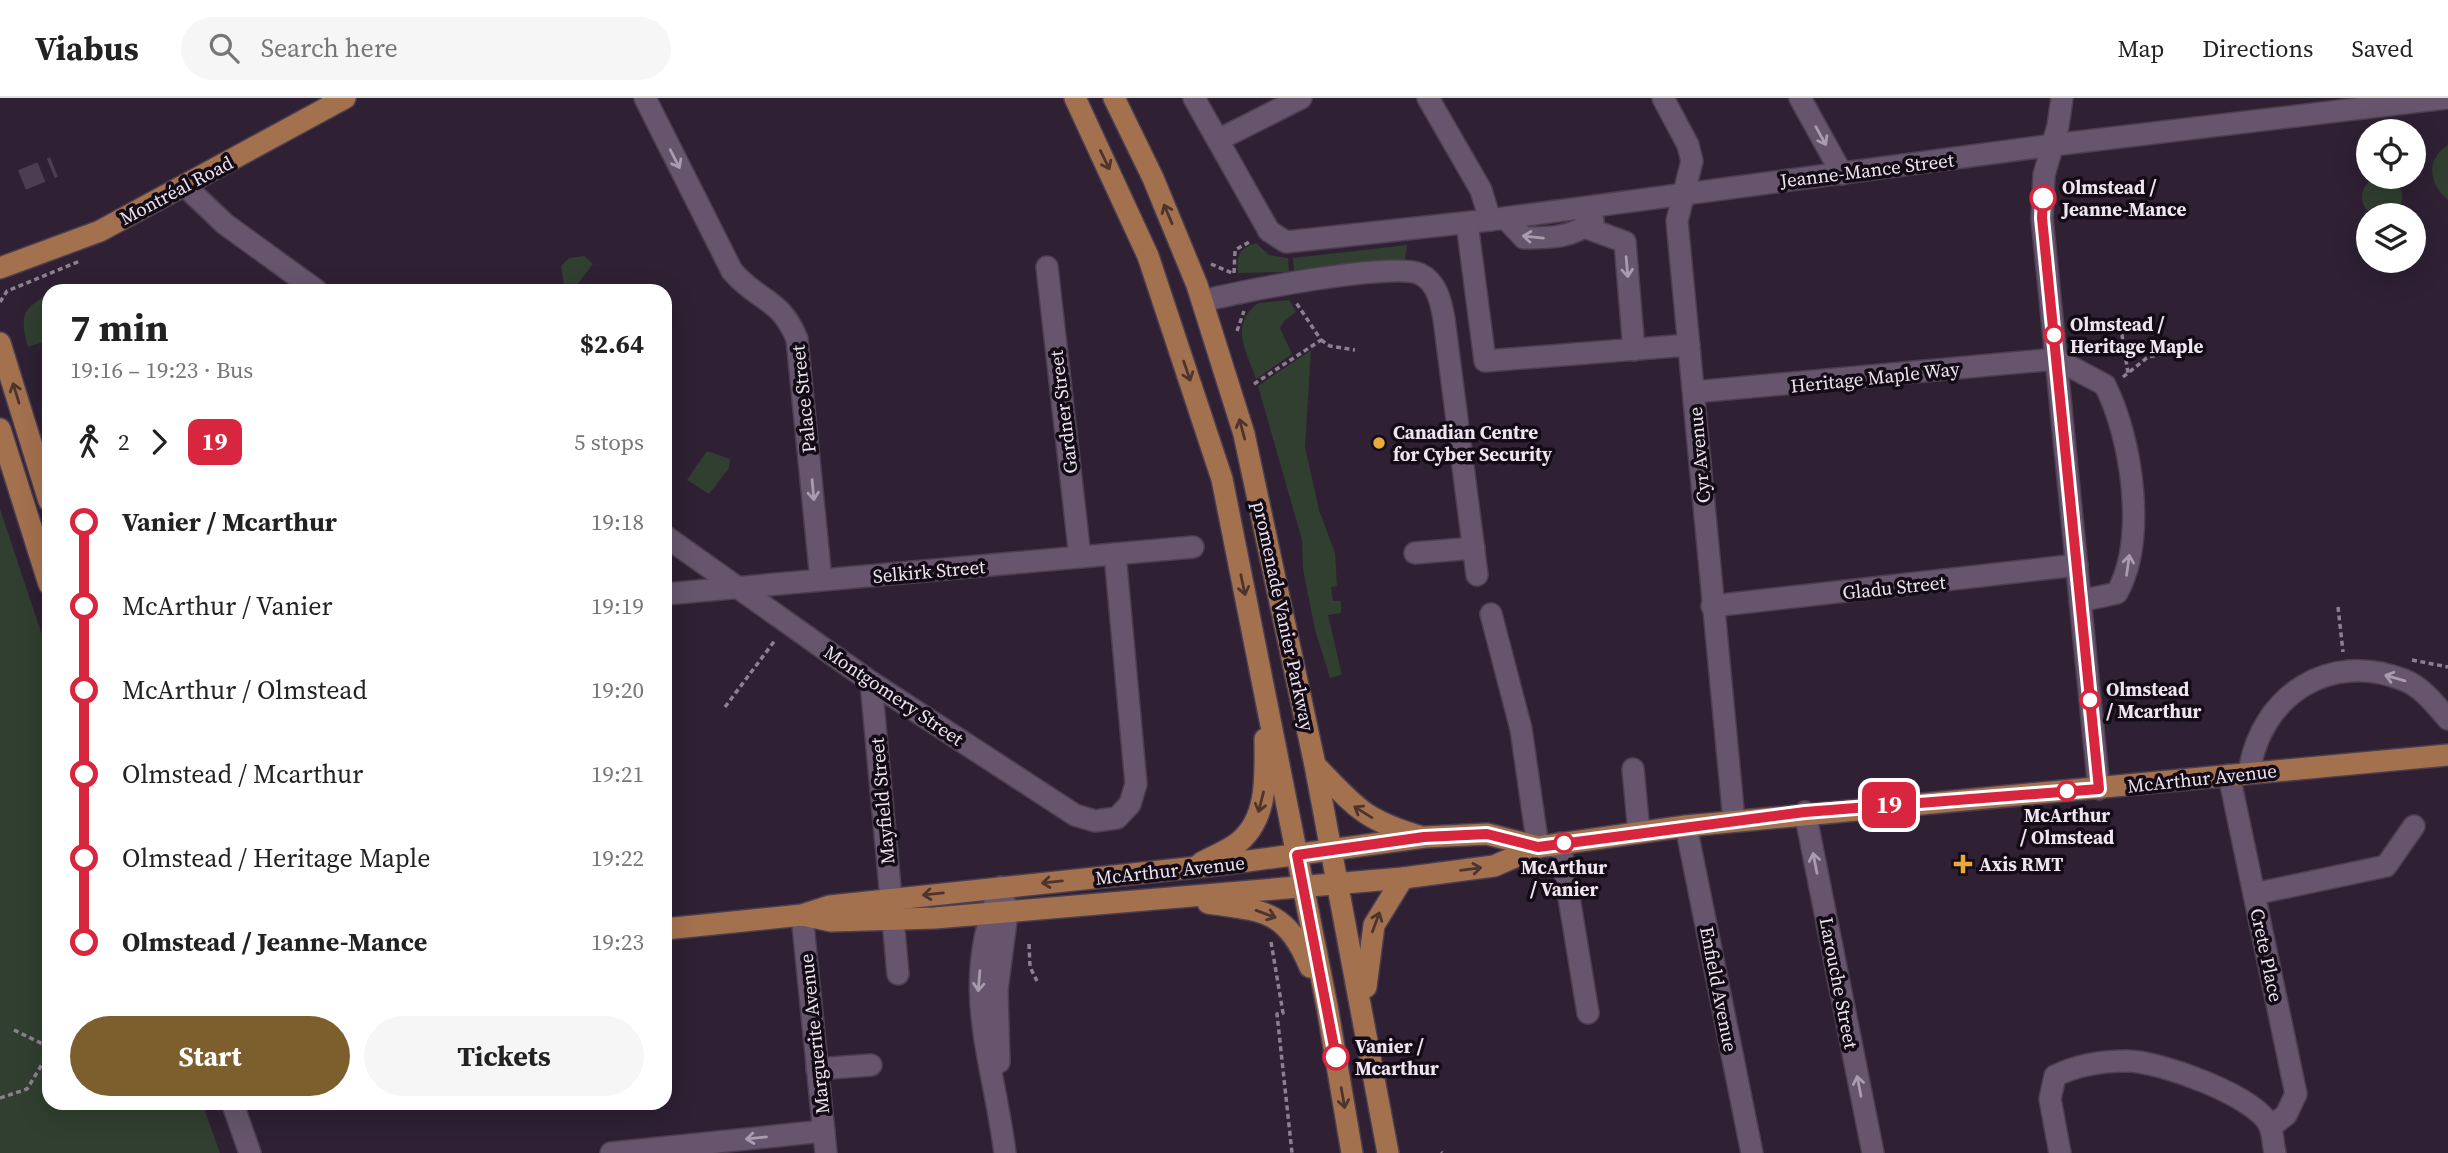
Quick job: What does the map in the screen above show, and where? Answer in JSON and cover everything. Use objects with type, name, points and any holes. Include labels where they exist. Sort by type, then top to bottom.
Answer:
[{"type":"main road","name":"Montréal Road","points":[[0,268],[100,231],[345,98]]},
{"type":"main road","points":[[1075,98],[1148,257],[1212,445],[1265,685],[1327,1006],[1352,1153]]},
{"type":"main road","name":"promenade Vanier Parkway","points":[[1114,98],[1213,298],[1315,765],[1364,1014],[1388,1153]]},
{"type":"main road","points":[[0,343],[42,480]]},
{"type":"main road","points":[[0,429],[42,561]]},
{"type":"main road","points":[[1193,868],[1240,841],[1259,813],[1265,782],[1265,685]]},
{"type":"main road","name":"McArthur Avenue","points":[[892,909],[998,913],[1403,877],[1494,866],[1538,847],[1686,825],[2448,755]]},
{"type":"main road","points":[[1315,765],[1360,812],[1392,828],[1424,837]]},
{"type":"main road","name":"McArthur Avenue","points":[[672,928],[802,915],[831,922],[1001,887],[1193,868],[1424,837],[1487,834],[1538,847]]},
{"type":"main road","points":[[1364,1014],[1369,947],[1374,925],[1403,877]]},
{"type":"main road","points":[[1175,897],[1261,911],[1280,920],[1301,945],[1327,1006]]},
{"type":"street","name":"Palace Street","points":[[645,98],[733,271],[750,289],[779,307],[797,339],[821,580]]},
{"type":"street","points":[[1194,98],[1218,140],[1301,98]]},
{"type":"street","points":[[1428,98],[1497,219],[1524,238],[1549,238],[1575,233],[1606,205]]},
{"type":"street","name":"Cyr Avenue","points":[[1662,98],[1688,145],[1692,160],[1677,221],[1712,606],[1733,785],[1734,820]]},
{"type":"street","points":[[1800,98],[1842,174]]},
{"type":"street","points":[[2062,98],[2044,175],[2042,218],[2099,789]]},
{"type":"street","name":"Jeanne-Mance Street","points":[[1218,140],[1269,232],[1286,242],[1467,223],[2053,145],[2448,98]]},
{"type":"street","points":[[185,186],[225,224],[308,284]]},
{"type":"street","points":[[1467,223],[1485,361],[1689,345]]},
{"type":"street","points":[[1584,227],[1625,242],[1634,350]]},
{"type":"street","name":"Gardner Street","points":[[1047,267],[1080,557]]},
{"type":"street","points":[[1213,298],[1259,287],[1399,270],[1420,274],[1438,293],[1444,319],[1477,575]]},
{"type":"street","points":[[2056,359],[2105,385],[2124,435],[2134,500],[2127,574],[2117,593],[2080,601]]},
{"type":"street","name":"Heritage Maple Way","points":[[1694,393],[2056,359]]},
{"type":"street","points":[[26,510],[42,505]]},
{"type":"street","name":"Montgomery Street","points":[[672,541],[871,681],[1075,815],[1104,820],[1117,818],[1130,804],[1135,794],[1136,773],[1115,554]]},
{"type":"street","name":"Selkirk Street","points":[[672,593],[1193,547]]},
{"type":"street","points":[[1415,552],[1474,548]]},
{"type":"street","name":"Gladu Street","points":[[1712,606],[2077,565]]},
{"type":"street","points":[[1491,614],[1521,729],[1538,847]]},
{"type":"street","points":[[2239,774],[2275,708],[2294,691],[2317,678],[2345,671],[2374,672],[2405,680],[2429,696],[2448,719]]},
{"type":"street","name":"Mayfield Street","points":[[871,681],[898,974]]},
{"type":"street","points":[[1633,769],[1639,832]]},
{"type":"street","name":"Crete Place","points":[[2239,774],[2254,894],[2296,1094],[2286,1115],[2270,1127]]},
{"type":"street","name":"Larouche Street","points":[[1805,812],[1873,1153]]},
{"type":"street","name":"Enfield Avenue","points":[[1686,825],[1752,1153]]},
{"type":"street","points":[[2254,894],[2386,866],[2414,825]]},
{"type":"street","points":[[1560,843],[1588,1013]]},
{"type":"street","points":[[1001,887],[998,913],[978,995],[1005,1153]]},
{"type":"street","name":"Marguerite Avenue","points":[[802,915],[826,1153]]},
{"type":"street","points":[[2060,1153],[2050,1099],[2055,1076],[2073,1066],[2128,1061],[2154,1065],[2245,1100],[2270,1127],[2274,1153]]},
{"type":"street","points":[[817,1069],[871,1065]]},
{"type":"street","points":[[235,1110],[250,1153]]},
{"type":"street","points":[[611,1153],[824,1131]]},
{"type":"path","points":[[1213,298],[1234,274],[1236,250],[1256,239]]},
{"type":"path","points":[[1211,264],[1234,274]]},
{"type":"path","points":[[1292,295],[1321,340],[1330,346],[1354,351]]},
{"type":"path","points":[[1237,331],[1245,307]]},
{"type":"path","points":[[2115,329],[2122,335],[2128,373]]},
{"type":"path","points":[[1254,384],[1321,340]]},
{"type":"path","points":[[2105,385],[2128,373],[2148,357],[2174,352]]},
{"type":"path","points":[[2338,607],[2345,671]]},
{"type":"path","points":[[725,706],[778,637]]},
{"type":"path","points":[[1271,937],[1283,1013],[1277,1014],[1292,1153]]},
{"type":"path","points":[[1029,944],[1030,967],[1037,981]]},
{"type":"path","points":[[14,1030],[42,1044]]},
{"type":"path","points":[[0,1098],[27,1089],[42,1067]]},
{"type":"green space","points":[[2448,145],[2448,200],[2437,187],[2432,172],[2436,157]]},
{"type":"green space","points":[[2364,189],[2400,189],[2400,203],[2364,203]]},
{"type":"green space","points":[[1256,243],[1269,255],[1288,258],[1289,272],[1238,273],[1242,250]]},
{"type":"green space","points":[[1407,245],[1405,259],[1294,271],[1293,258]]},
{"type":"green space","points":[[584,256],[593,264],[578,284],[564,284],[561,266],[569,258]]},
{"type":"green space","points":[[42,298],[42,342],[28,347],[24,321],[33,304]]},
{"type":"green space","points":[[1289,300],[1296,312],[1285,320],[1280,328],[1292,354],[1256,379],[1242,339],[1244,320],[1258,303]]},
{"type":"green space","points":[[1311,350],[1305,447],[1319,510],[1335,553],[1337,586],[1331,587],[1333,601],[1341,601],[1341,613],[1328,615],[1342,675],[1330,678],[1315,630],[1303,569],[1302,540],[1258,386]]},
{"type":"green space","points":[[707,451],[730,459],[729,468],[709,494],[687,480]]},
{"type":"green space","points":[[0,509],[42,635],[42,1110],[205,1110],[220,1153],[0,1153]]},
{"type":"tunnel","points":[[22,180],[54,167]]},
{"type":"bus line","name":"19","points":[[1336,1057],[1297,855],[1424,837],[1487,834],[1538,847],[1686,825],[1805,812],[2099,789],[2042,218],[2043,198]]},
{"type":"place","name":"Olmstead / Jeanne-Mance","points":[[2043,198]]},
{"type":"place","name":"Olmstead / Heritage Maple","points":[[2054,335]]},
{"type":"place","name":"Canadian Centre for Cyber Security","points":[[1379,443]]},
{"type":"place","name":"Olmstead / Mcarthur","points":[[2090,700]]},
{"type":"place","name":"McArthur / Olmstead","points":[[2067,791]]},
{"type":"place","name":"McArthur / Vanier","points":[[1564,843]]},
{"type":"place","name":"Axis RMT","points":[[1963,864]]},
{"type":"place","name":"Vanier / Mcarthur","points":[[1336,1057]]}]
